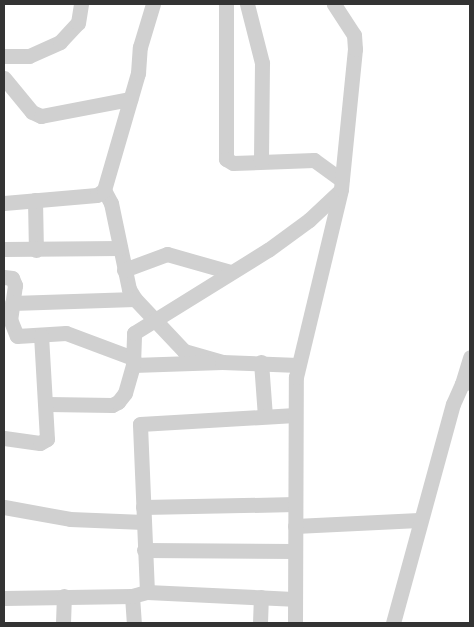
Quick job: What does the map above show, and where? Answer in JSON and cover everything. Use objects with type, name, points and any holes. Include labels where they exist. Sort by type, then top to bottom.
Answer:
[{"type":"street","points":[[4,56],[29,56],[60,42],[78,23],[81,4]]},
{"type":"street","points":[[4,203],[97,195],[104,190],[130,99],[153,4]]},
{"type":"street","points":[[226,4],[226,159],[233,163],[319,161],[342,185]]},
{"type":"street","points":[[246,4],[262,64],[261,161]]},
{"type":"street","points":[[294,623],[295,415],[298,365],[342,185],[355,49],[354,35],[334,4]]},
{"type":"street","points":[[4,78],[32,112],[41,116],[130,99]]},
{"type":"street","points":[[48,404],[112,405],[125,393],[133,361],[134,333],[310,220],[342,185]]},
{"type":"street","points":[[104,190],[111,203],[124,270],[135,299],[184,351],[222,362]]},
{"type":"street","points":[[35,200],[36,250]]},
{"type":"street","points":[[4,249],[120,248]]},
{"type":"street","points":[[124,270],[167,254],[230,272]]},
{"type":"street","points":[[4,277],[14,281],[12,303],[7,319],[18,336],[66,333],[133,361],[261,362],[298,365]]},
{"type":"street","points":[[12,303],[135,299]]},
{"type":"street","points":[[4,438],[45,442],[47,439],[48,404],[41,335]]},
{"type":"street","points":[[393,623],[419,520],[466,383],[470,357]]},
{"type":"street","points":[[261,362],[265,416]]},
{"type":"street","points":[[147,592],[138,431],[142,421],[295,415]]},
{"type":"street","points":[[142,507],[294,504]]},
{"type":"street","points":[[4,507],[70,519],[144,522]]},
{"type":"street","points":[[294,526],[419,520]]},
{"type":"street","points":[[144,550],[294,550]]},
{"type":"street","points":[[4,598],[132,596],[147,592],[293,599]]},
{"type":"street","points":[[62,623],[64,596]]},
{"type":"street","points":[[132,596],[134,623]]},
{"type":"street","points":[[260,623],[261,598]]}]
